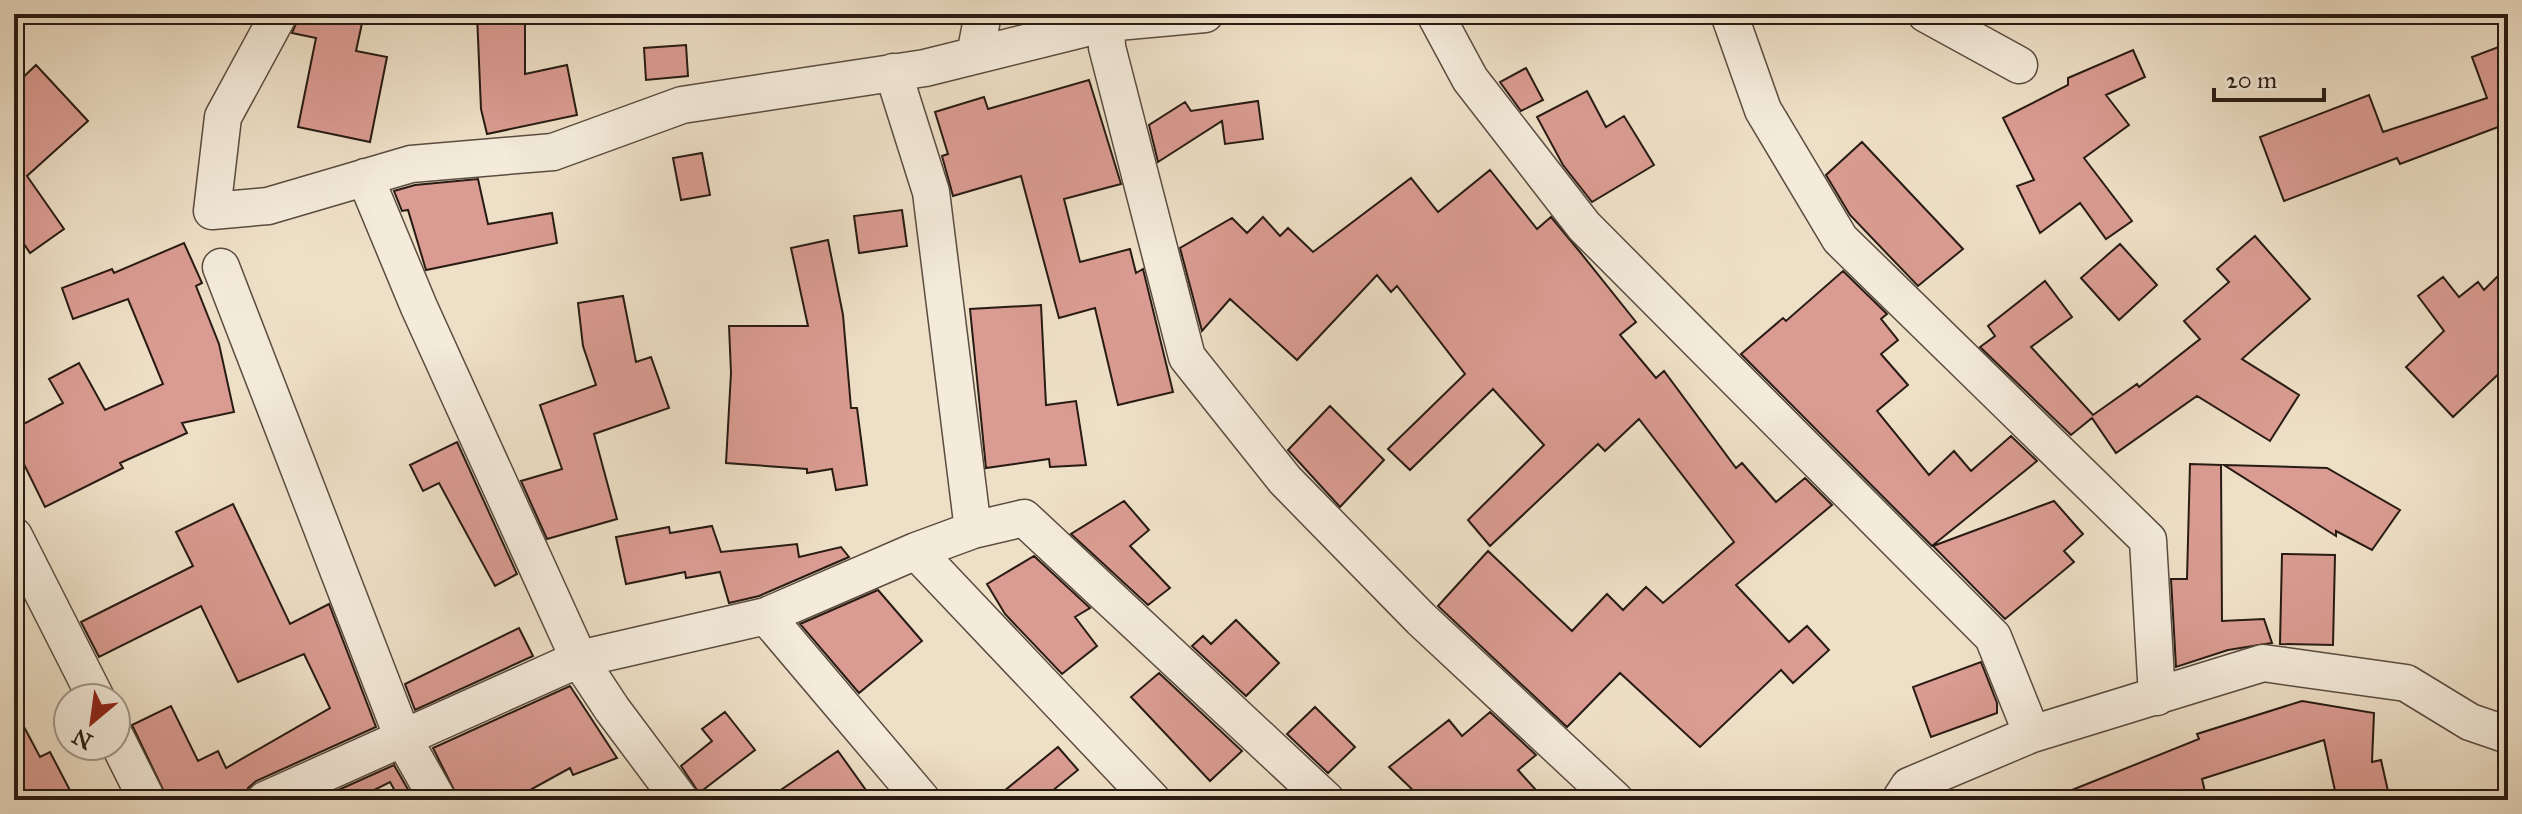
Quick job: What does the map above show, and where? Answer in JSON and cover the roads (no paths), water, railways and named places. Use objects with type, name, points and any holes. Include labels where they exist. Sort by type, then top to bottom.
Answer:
[{"type":"street","points":[[279,14],[223,117],[212,211],[268,206],[411,164],[553,152],[682,105],[893,72],[1106,23],[1205,14]]},
{"type":"street","points":[[975,55],[983,14]]},
{"type":"street","points":[[1435,14],[1470,79],[1584,226],[1993,637],[2032,734]]},
{"type":"street","points":[[1729,14],[1763,110],[1840,239],[2148,540],[2157,697]]},
{"type":"street","points":[[1926,14],[2019,65]]},
{"type":"street","points":[[1106,23],[1107,47],[1187,357],[1285,480],[1421,619],[1615,800]]},
{"type":"street","points":[[893,72],[931,192],[973,530]]},
{"type":"street","points":[[365,177],[419,307],[579,659],[680,800]]},
{"type":"street","points":[[221,267],[403,738],[438,800]]},
{"type":"street","points":[[265,800],[579,659],[766,616],[916,551],[973,530],[1024,518],[1326,800]]},
{"type":"street","points":[[14,536],[88,682]]},
{"type":"street","points":[[916,551],[1152,800]]},
{"type":"street","points":[[766,616],[922,800]]},
{"type":"street","points":[[1900,800],[1909,786],[2032,734],[2263,663],[2406,683],[2470,722],[2508,735]]},
{"type":"street","points":[[128,762],[147,800]]}]
